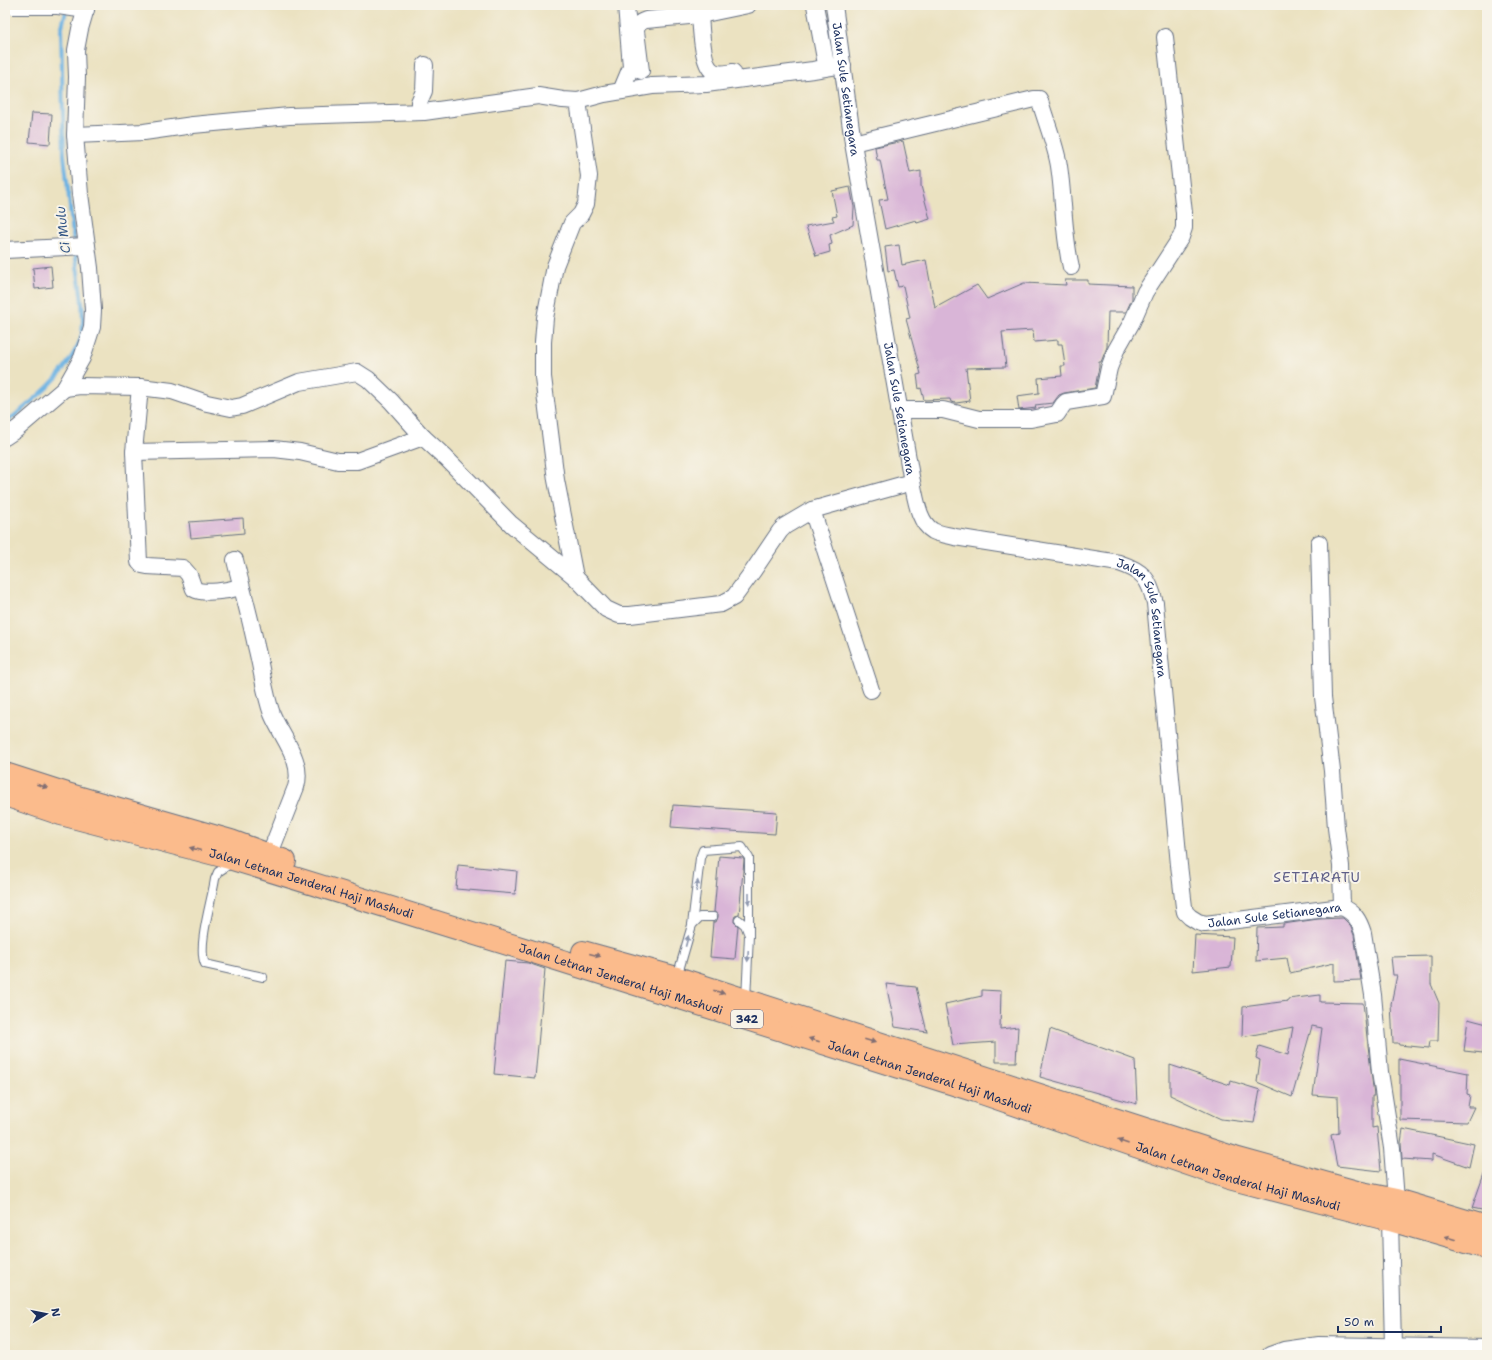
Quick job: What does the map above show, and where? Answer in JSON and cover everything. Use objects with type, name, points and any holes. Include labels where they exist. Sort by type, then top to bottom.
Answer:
[{"type":"main road","name":"Jalan Letnan Jenderal Haji Mashudi","points":[[5,774],[66,794],[231,853],[553,958],[976,1091],[1232,1168],[1357,1192],[1393,1210],[1487,1248]]},
{"type":"main road","name":"Jalan Letnan Jenderal Haji Mashudi","points":[[5,795],[60,814],[231,853],[269,856],[554,944],[677,978],[746,1000],[1232,1168]]},
{"type":"main road","name":"Jalan Letnan Jenderal Haji Mashudi","points":[[1393,1210],[1487,1227]]},
{"type":"street","points":[[621,91],[631,67],[626,5]]},
{"type":"street","points":[[641,71],[636,31],[637,25],[646,20],[700,15],[748,5]]},
{"type":"street","points":[[815,5],[826,64]]},
{"type":"street","name":"Jalan Sule Setianegara","points":[[834,5],[853,143],[899,410],[912,482],[918,507],[926,525],[936,532],[955,537],[1119,563],[1140,572],[1149,582],[1155,603],[1184,907],[1185,912],[1190,917],[1198,922],[1210,924],[1342,907],[1350,910],[1358,920],[1365,944],[1373,995],[1380,1072],[1392,1148],[1393,1346]]},
{"type":"street","points":[[5,6],[75,7],[80,29],[76,50],[77,77],[75,135],[85,246],[93,310],[92,327],[82,358],[66,388],[17,429],[5,437]]},
{"type":"street","points":[[700,15],[706,60],[709,68],[713,72],[720,74],[785,65]]},
{"type":"street","points":[[899,410],[943,410],[979,419],[1031,419],[1057,414],[1066,402],[1099,397],[1104,394],[1109,368],[1116,350],[1132,322],[1145,292],[1172,252],[1184,228],[1184,213],[1165,37]]},
{"type":"street","points":[[420,112],[419,102],[424,91],[425,65]]},
{"type":"street","points":[[75,135],[144,132],[193,125],[289,116],[420,112],[529,96],[543,96],[578,101],[604,94],[652,86],[706,84],[843,65]]},
{"type":"street","points":[[853,143],[1034,99],[1038,100],[1059,164],[1068,254],[1071,267]]},
{"type":"street","points":[[575,577],[556,480],[543,377],[543,342],[545,318],[555,266],[572,223],[581,214],[586,204],[589,176],[578,101]]},
{"type":"street","points":[[5,250],[85,246]]},
{"type":"street","points":[[66,388],[80,386],[140,387],[172,391],[207,403],[231,408],[242,406],[299,382],[357,372],[368,379],[391,401],[423,437],[446,458],[511,524],[575,577],[606,609],[619,615],[721,604],[734,596],[785,526],[812,510],[912,482]]},
{"type":"street","points":[[140,387],[134,452],[138,557],[140,564],[147,566],[183,568],[189,575],[194,589],[200,592],[228,590],[241,587]]},
{"type":"street","points":[[134,452],[274,449],[300,452],[338,461],[357,461],[423,437]]},
{"type":"street","points":[[812,510],[871,690]]},
{"type":"street","points":[[1319,543],[1323,697],[1341,866],[1342,907]]},
{"type":"street","points":[[235,560],[257,647],[266,697],[275,720],[296,762],[298,775],[296,787],[269,856]]},
{"type":"street","points":[[1270,1355],[1284,1350],[1319,1345],[1487,1348]]},
{"type":"lane","points":[[677,978],[692,925],[700,858],[703,850],[742,847],[749,858],[749,935],[746,1000]]},
{"type":"lane","points":[[231,853],[215,879],[204,930],[202,957],[206,964],[263,977]]},
{"type":"lane","points":[[692,925],[700,917],[713,917]]},
{"type":"lane","points":[[739,920],[745,925],[749,935]]},
{"type":"building","points":[[32,113],[52,114],[50,144],[29,142]]},
{"type":"building","points":[[903,141],[910,173],[921,171],[921,186],[930,219],[917,223],[916,220],[885,229],[879,200],[888,199],[880,160],[877,160],[875,147]]},
{"type":"building","points":[[850,187],[854,207],[853,225],[830,235],[832,244],[829,245],[830,252],[816,256],[806,226],[834,221],[832,217],[837,216],[832,191]]},
{"type":"building","points":[[899,245],[902,265],[926,260],[935,308],[977,285],[987,299],[1024,283],[1066,285],[1065,280],[1088,280],[1088,284],[1132,286],[1132,299],[1126,312],[1108,312],[1107,347],[1101,362],[1099,362],[1095,388],[1064,393],[1059,395],[1053,403],[1035,405],[1036,408],[1019,410],[1017,396],[1039,393],[1038,378],[1062,376],[1061,366],[1065,366],[1062,344],[1058,344],[1058,340],[1034,342],[1033,330],[1002,332],[1006,367],[966,368],[970,401],[956,403],[951,402],[950,399],[924,400],[921,388],[919,389],[917,375],[921,374],[906,319],[910,318],[903,286],[898,287],[894,270],[888,271],[885,247]]},
{"type":"building","points":[[51,266],[53,287],[35,289],[33,268]]},
{"type":"building","points":[[243,518],[244,533],[191,538],[189,522]]},
{"type":"building","points":[[673,805],[777,812],[775,834],[671,827]]},
{"type":"building","points":[[719,856],[743,858],[744,860],[739,915],[735,916],[734,919],[734,922],[738,926],[735,959],[710,957],[713,922],[716,922],[718,917],[718,914],[714,912]]},
{"type":"building","points":[[458,865],[517,871],[515,894],[456,889]]},
{"type":"building","points":[[1343,918],[1350,925],[1354,935],[1361,980],[1334,981],[1334,963],[1290,973],[1287,958],[1256,961],[1257,928],[1283,927],[1283,924],[1318,919]]},
{"type":"building","points":[[1195,935],[1233,937],[1231,967],[1193,971]]},
{"type":"building","points":[[1431,956],[1431,984],[1439,1003],[1438,1041],[1430,1041],[1429,1048],[1393,1043],[1391,1004],[1397,975],[1393,975],[1391,957]]},
{"type":"building","points":[[505,961],[528,963],[545,969],[535,1078],[494,1074]]},
{"type":"building","points":[[886,984],[916,987],[927,1032],[895,1027]]},
{"type":"building","points":[[982,990],[1001,991],[1000,1029],[1018,1027],[1016,1062],[996,1062],[996,1042],[953,1045],[945,1004],[982,996]]},
{"type":"building","points":[[1320,995],[1320,1002],[1363,1003],[1374,1096],[1372,1096],[1372,1128],[1377,1127],[1381,1171],[1337,1166],[1331,1135],[1339,1133],[1338,1097],[1313,1095],[1322,1028],[1312,1026],[1292,1097],[1257,1082],[1260,1060],[1256,1058],[1259,1046],[1288,1055],[1293,1027],[1242,1037],[1243,1007]]},
{"type":"building","points":[[1468,1019],[1487,1024],[1483,1053],[1464,1051]]},
{"type":"building","points":[[1050,1029],[1135,1060],[1137,1104],[1040,1077]]},
{"type":"building","points":[[1399,1059],[1468,1073],[1467,1094],[1470,1095],[1468,1107],[1474,1107],[1467,1122],[1400,1120]]},
{"type":"building","points":[[1170,1065],[1230,1085],[1231,1081],[1260,1090],[1254,1123],[1221,1119],[1170,1095]]},
{"type":"building","points":[[1403,1129],[1474,1144],[1469,1167],[1432,1154],[1432,1161],[1402,1159],[1401,1143]]},
{"type":"building","points":[[1485,1171],[1487,1171],[1487,1211],[1472,1208]]},
{"type":"waterway","name":"Ci Mulu","points":[[66,11],[61,30],[64,155],[74,243]]},
{"type":"waterway","name":"Ci Mulu","points":[[5,423],[53,382],[68,362],[80,341],[83,329],[83,318],[75,250]]},
{"type":"district","name":"SETIARATU","points":[[1317,877]]}]
